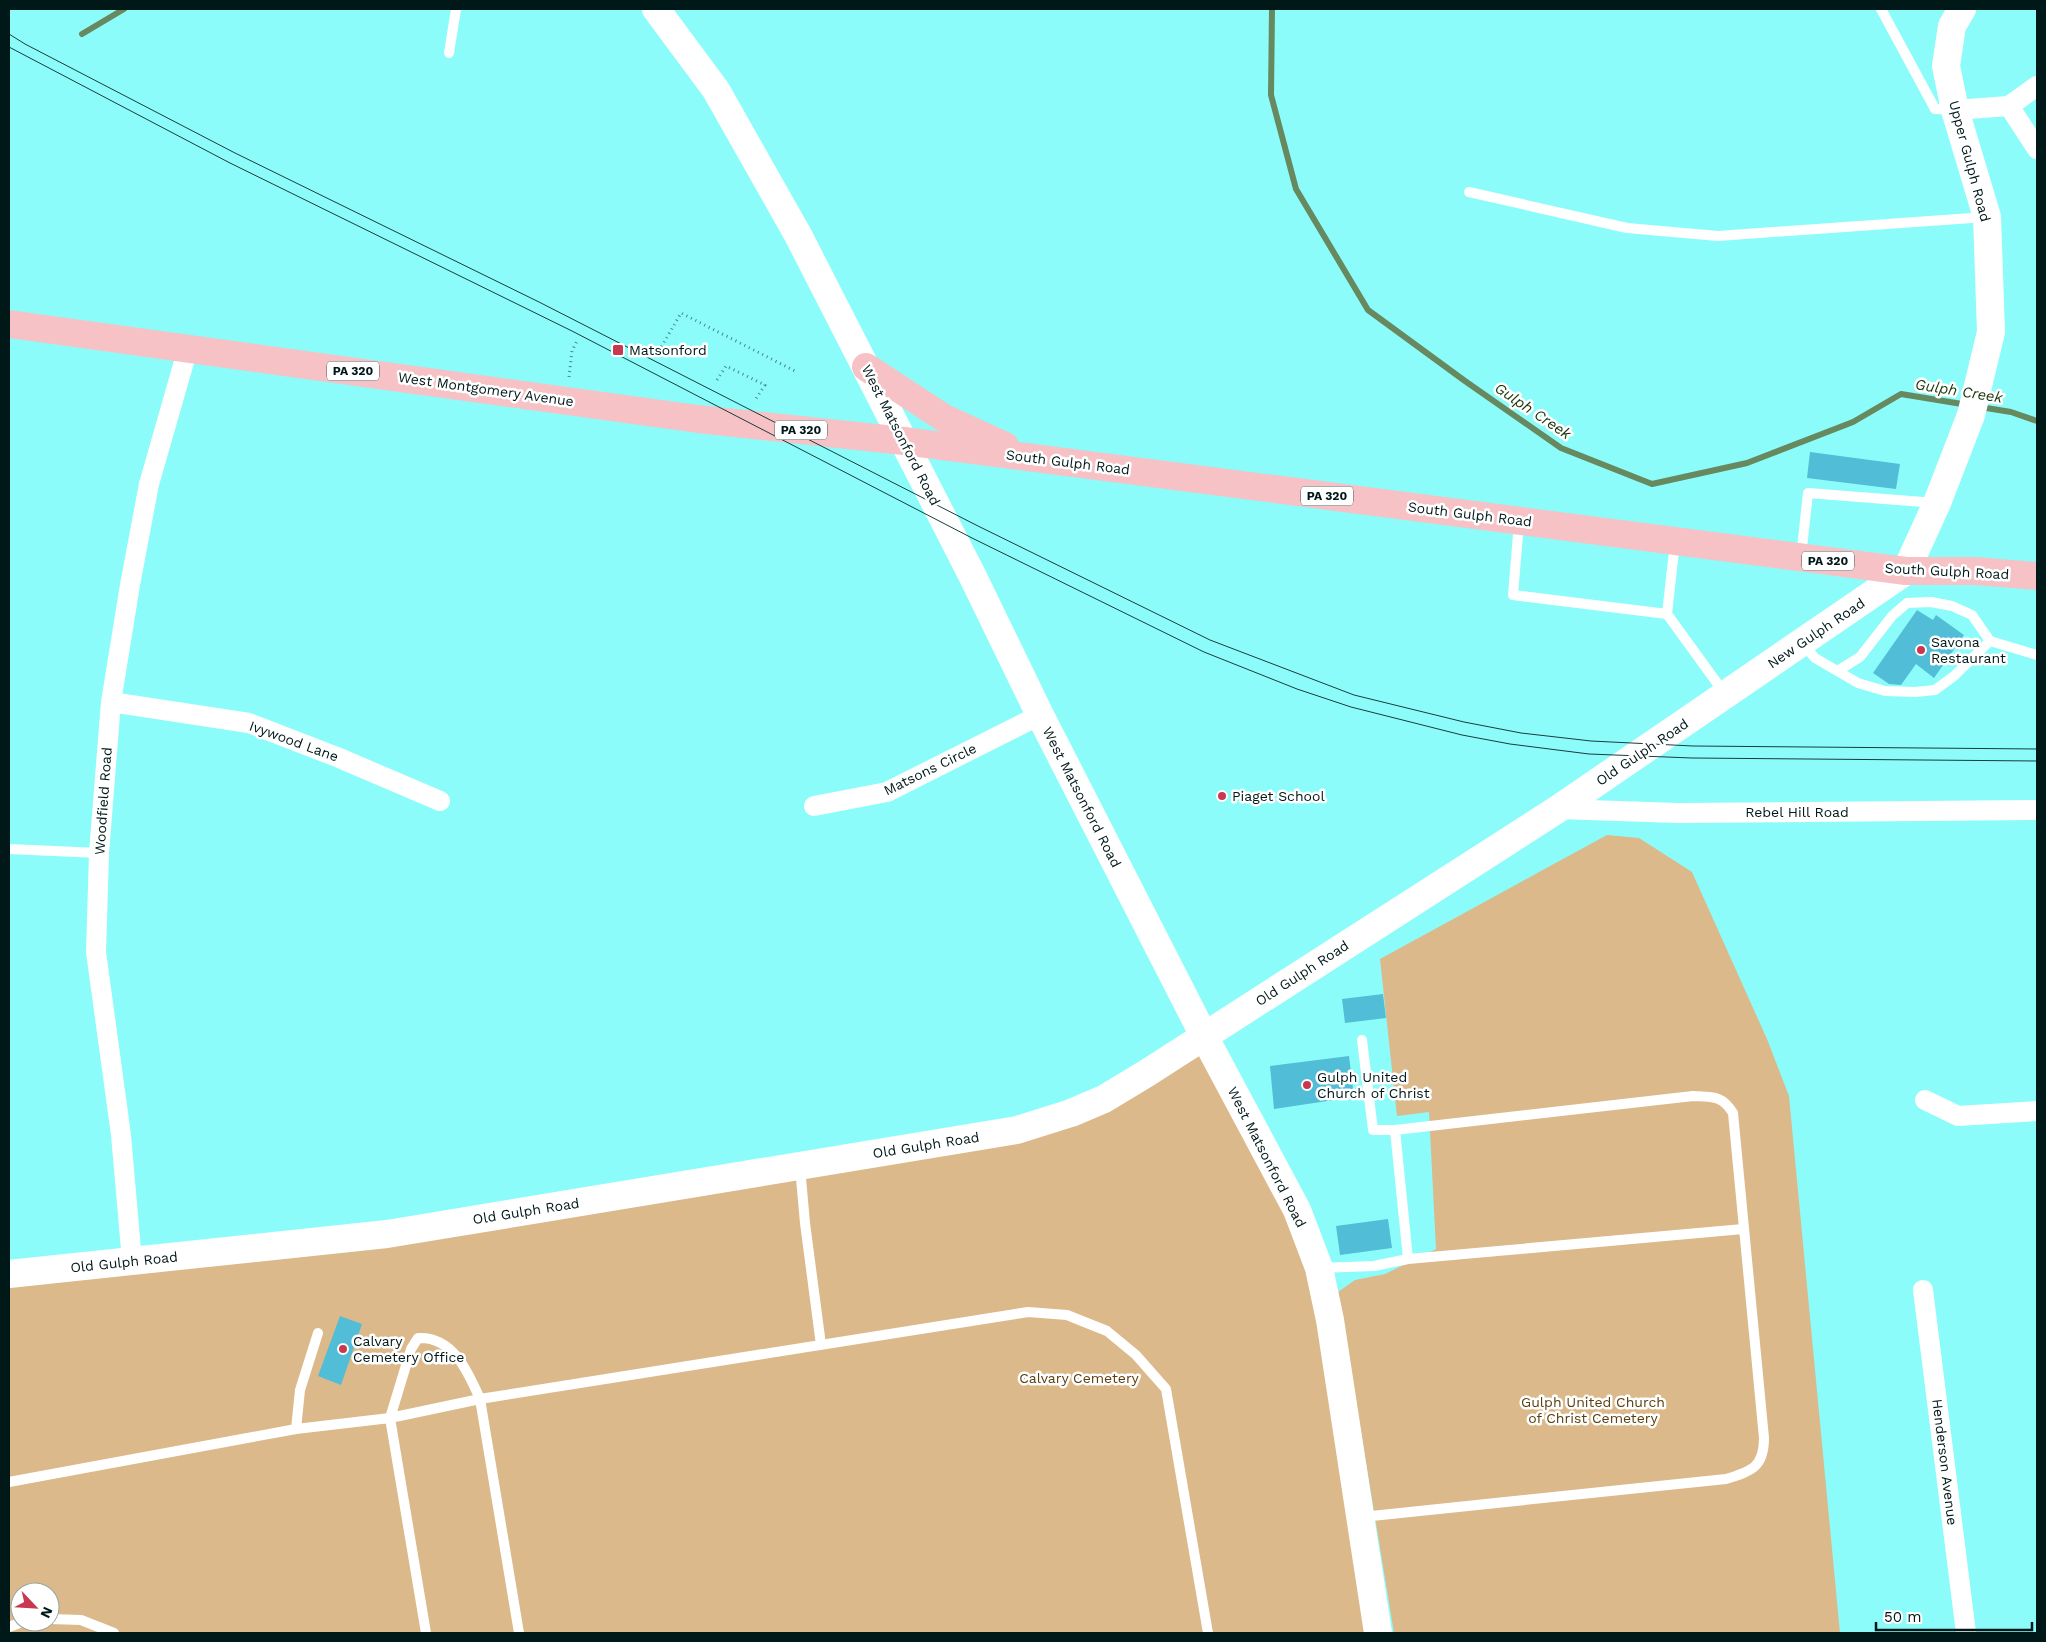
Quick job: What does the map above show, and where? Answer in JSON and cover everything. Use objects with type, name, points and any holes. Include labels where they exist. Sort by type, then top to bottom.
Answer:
[{"type":"main road","name":"West Montgomery Avenue","points":[[9,324],[698,419],[904,441]]},
{"type":"main road","points":[[866,368],[944,418],[1029,457]]},
{"type":"main road","name":"South Gulph Road","points":[[904,441],[1906,571],[1975,571],[2037,576]]},
{"type":"street","name":"West Matsonford Road","points":[[656,9],[716,90],[798,235],[1204,1036],[1297,1210],[1319,1268],[1330,1320],[1378,1633]]},
{"type":"street","name":"Upper Gulph Road","points":[[1906,571],[1937,503],[1974,404],[1991,332],[1987,217],[1955,110],[1946,66],[1952,26],[1962,9]]},
{"type":"street","points":[[1955,110],[2009,106],[2037,86]]},
{"type":"street","points":[[2009,106],[2037,149]]},
{"type":"street","name":"Woodfield Road","points":[[132,1261],[121,1135],[96,952],[99,853],[111,702],[149,484],[188,348]]},
{"type":"street","name":"New Gulph Road","points":[[1725,695],[1906,571]]},
{"type":"street","name":"Old Gulph Road","points":[[9,1274],[388,1234],[1017,1130],[1072,1113],[1104,1099],[1204,1036],[1558,809],[1725,695]]},
{"type":"street","name":"Ivywood Lane","points":[[111,702],[249,723],[337,757],[440,801]]},
{"type":"street","name":"Matsons Circle","points":[[814,806],[887,792],[1040,715]]},
{"type":"street","name":"Rebel Hill Road","points":[[1558,809],[1678,813],[2037,810]]},
{"type":"street","points":[[1926,1100],[1958,1116],[2037,1111]]},
{"type":"street","name":"Henderson Avenue","points":[[1923,1290],[1966,1633]]},
{"type":"lane","points":[[449,54],[456,9]]},
{"type":"lane","points":[[1880,9],[1935,109],[1955,110]]},
{"type":"lane","points":[[1468,192],[1627,228],[1718,236],[1987,217]]},
{"type":"lane","points":[[1800,557],[1808,492],[1937,503]]},
{"type":"lane","points":[[1519,521],[1513,595],[1668,614]]},
{"type":"lane","points":[[1676,541],[1668,614],[1725,695]]},
{"type":"lane","points":[[1839,670],[1860,657],[1892,616],[1907,603],[1932,602],[1952,606],[1972,615],[1990,641],[2037,655]]},
{"type":"lane","points":[[1801,643],[1816,658],[1858,683],[1885,690],[1915,692],[1935,690],[1954,676],[1990,641]]},
{"type":"lane","points":[[9,849],[99,853]]},
{"type":"lane","points":[[1361,1517],[1726,1479],[1744,1473],[1758,1465],[1764,1452],[1733,1113],[1726,1102],[1713,1097],[1693,1096],[1395,1130],[1373,1130],[1362,1040]]},
{"type":"lane","points":[[1395,1130],[1408,1259]]},
{"type":"lane","points":[[800,1166],[805,1223],[821,1345]]},
{"type":"lane","points":[[1319,1268],[1374,1266],[1408,1259],[1743,1229]]},
{"type":"lane","points":[[9,1482],[296,1429],[390,1418],[480,1399],[1028,1312],[1066,1315],[1107,1331],[1136,1355],[1166,1389],[1208,1633]]},
{"type":"lane","points":[[296,1429],[300,1390],[318,1334]]},
{"type":"lane","points":[[426,1633],[390,1418],[411,1349],[418,1338],[433,1340],[454,1352],[469,1376],[480,1399],[519,1633]]},
{"type":"lane","points":[[60,1619],[81,1620],[114,1633]]},
{"type":"path","points":[[659,351],[681,313],[797,372]]},
{"type":"path","points":[[569,373],[572,351],[577,342]]},
{"type":"path","points":[[717,380],[726,366],[765,385]]},
{"type":"green space","name":"Gulph United Church of Christ Cemetery","points":[[1607,835],[1639,838],[1692,872],[1767,1039],[1789,1096],[1840,1633],[1394,1633],[1338,1292],[1355,1280],[1385,1274],[1436,1249],[1429,1112],[1397,1116],[1380,959]]},
{"type":"green space","name":"Calvary Cemetery","points":[[1204,1036],[1297,1210],[1378,1633],[9,1633],[9,1274],[387,1234],[1017,1130]]},
{"type":"building","points":[[1810,452],[1900,464],[1896,489],[1807,478]]},
{"type":"building","name":"Savona Restaurant","points":[[1917,610],[1933,620],[1936,615],[1964,635],[1934,678],[1916,664],[1901,685],[1889,684],[1873,673]]},
{"type":"building","points":[[1383,994],[1386,1018],[1345,1023],[1342,999]]},
{"type":"building","name":"Gulph United Church of Christ","points":[[1349,1056],[1354,1097],[1274,1109],[1270,1066]]},
{"type":"building","points":[[1388,1219],[1392,1248],[1340,1255],[1336,1226]]},
{"type":"building","name":"Calvary Cemetery Office","points":[[340,1316],[362,1324],[341,1385],[318,1376]]},
{"type":"waterway","points":[[82,34],[124,9]]},
{"type":"waterway","name":"Gulph Creek","points":[[1272,9],[1271,95],[1296,189],[1368,310],[1561,448],[1652,484],[1747,463],[1853,422],[1901,394],[1968,405]]},
{"type":"waterway","name":"Gulph Creek","points":[[1980,407],[2011,412],[2037,421]]},
{"type":"tram line","points":[[9,34],[235,153],[539,302],[978,526],[1210,640],[1354,695],[1464,722],[1521,733],[1591,741],[1693,746],[2037,749]]},
{"type":"tram line","points":[[9,47],[230,163],[572,331],[972,538],[1204,652],[1297,689],[1351,707],[1462,735],[1510,744],[1589,754],[1692,758],[2037,761]]},
{"type":"place","name":"Matsonford","points":[[618,350]]},
{"type":"place","name":"Savona Restaurant","points":[[1921,650]]},
{"type":"place","name":"Piaget School","points":[[1222,796]]},
{"type":"place","name":"Gulph United Church of Christ","points":[[1307,1085]]},
{"type":"place","name":"Calvary Cemetery Office","points":[[343,1349]]}]
